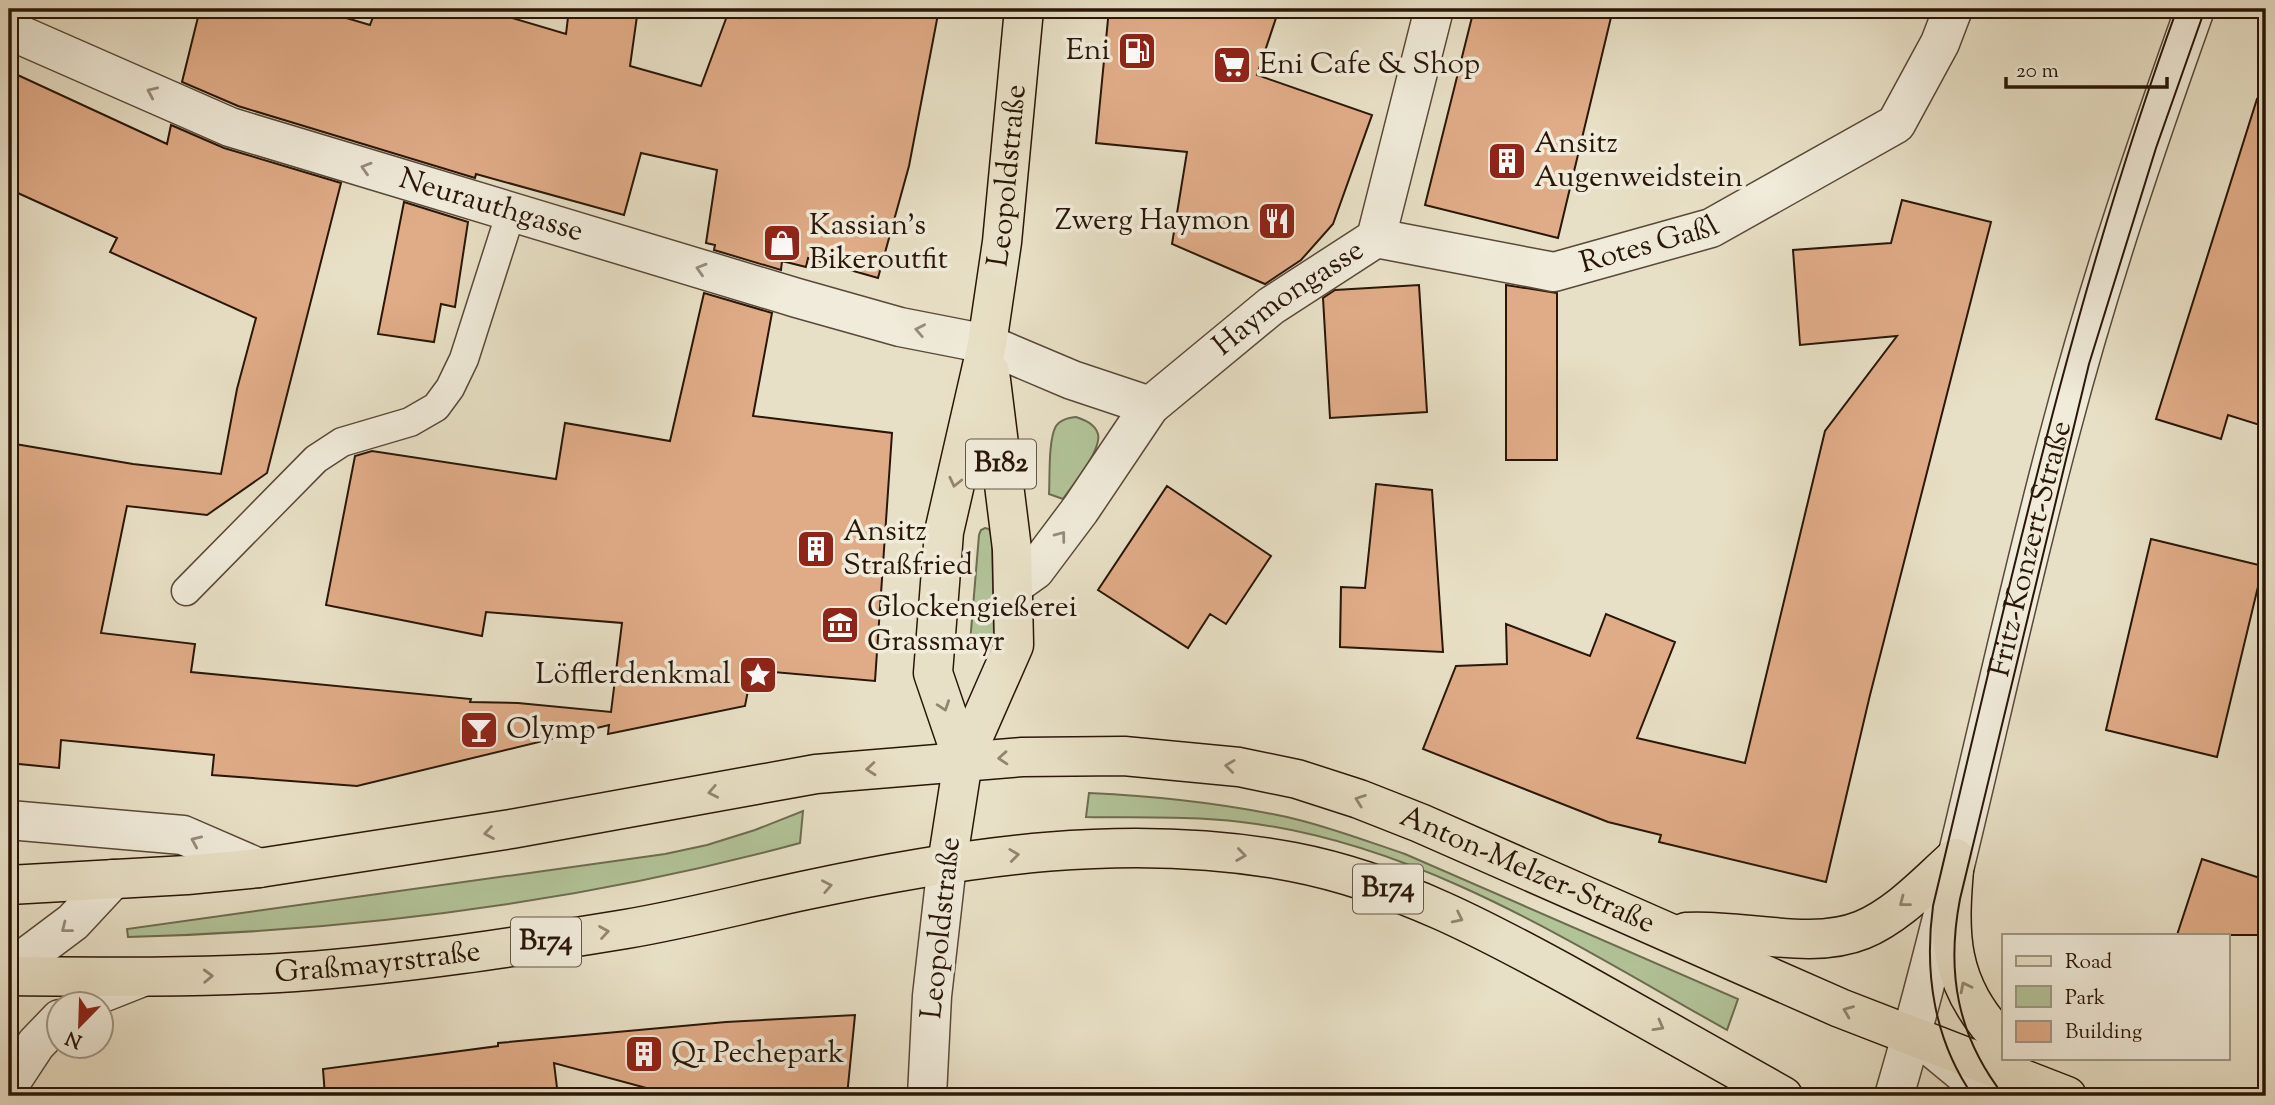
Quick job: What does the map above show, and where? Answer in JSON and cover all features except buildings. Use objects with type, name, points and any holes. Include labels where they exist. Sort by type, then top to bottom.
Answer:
[{"type":"main road","name":"Leopoldstraße","points":[[963,761],[933,673],[944,533],[987,344],[1002,243],[1024,9]]},
{"type":"main road","name":"Leopoldstraße","points":[[947,864],[963,761],[1014,645],[1014,585],[987,344]]},
{"type":"main road","name":"Anton-Melzer-Straße","points":[[963,761],[1081,755],[1124,756],[1239,767],[1297,779],[1420,823],[1840,1008],[2063,1095]]},
{"type":"main road","name":"B174","points":[[9,885],[258,868],[511,830],[816,774],[963,761]]},
{"type":"main road","name":"B174","points":[[947,864],[1085,849],[1163,848],[1206,850],[1282,861],[1346,875],[1402,893],[1486,932],[1783,1096]]},
{"type":"main road","points":[[1670,933],[1711,930],[1797,938],[1837,936],[1862,930],[1904,903],[1955,858]]},
{"type":"main road","points":[[1955,858],[1950,929],[1955,964],[1963,986],[1979,1013],[2002,1041]]},
{"type":"main road","name":"Graßmayrstraße","points":[[9,976],[140,978],[299,971],[500,949],[633,928],[947,864]]},
{"type":"main road","points":[[2021,1060],[2063,1095]]},
{"type":"street","name":"Haymongasse","points":[[1014,585],[1035,570],[1080,510],[1150,405],[1271,306],[1376,238],[1434,9]]},
{"type":"street","name":"Rotes Gaßl","points":[[1376,238],[1554,272],[1711,228],[1896,124],[1940,43],[1954,9]]},
{"type":"street","name":"Fritz-Konzert-Straße","points":[[1894,1096],[1933,959],[1955,858],[2062,424],[2140,169],[2195,9]]},
{"type":"street","name":"Neurauthgasse","points":[[9,30],[230,127],[810,302],[900,327],[987,344]]},
{"type":"street","points":[[987,344],[1072,380],[1150,405]]},
{"type":"street","points":[[9,820],[183,835],[258,868]]},
{"type":"street","name":"Leopoldstraße","points":[[928,1096],[932,996],[947,864]]},
{"type":"street","points":[[9,970],[73,922],[113,879]]},
{"type":"street","points":[[110,990],[140,978]]},
{"type":"street","points":[[9,1085],[46,1034]]},
{"type":"lane","points":[[186,591],[316,459],[342,442],[410,422],[436,407],[450,388],[464,359],[511,212]]},
{"type":"lane","points":[[1912,1037],[1983,1096]]},
{"type":"green space","points":[[1076,417],[1095,428],[1098,441],[1085,468],[1063,499],[1049,494],[1053,432],[1065,419]]},
{"type":"green space","points":[[985,528],[989,529],[992,537],[994,636],[970,643],[979,535]]},
{"type":"green space","points":[[1089,793],[1213,804],[1287,817],[1332,829],[1405,854],[1738,999],[1727,1030],[1553,932],[1432,874],[1370,851],[1306,833],[1241,822],[1183,818],[1086,817]]},
{"type":"green space","points":[[803,811],[800,843],[635,882],[467,910],[382,920],[213,934],[128,937],[127,929],[665,854],[707,845]]},
{"type":"tram line","points":[[1973,1096],[1949,1052],[1935,1005],[1930,956],[1933,906],[2014,567],[2072,341],[2139,119],[2177,9]]},
{"type":"tram line","points":[[2004,1096],[1975,1050],[1959,1002],[1954,952],[1960,899],[2089,364],[2156,148],[2205,9]]},
{"type":"place","name":"Eni","points":[[1137,51]]},
{"type":"place","name":"Eni Cafe & Shop","points":[[1232,65]]},
{"type":"place","name":"Ansitz Augenweidstein","points":[[1507,161]]},
{"type":"place","name":"Zwerg Haymon","points":[[1277,221]]},
{"type":"place","name":"Kassian's Bikeroutfit","points":[[782,243]]},
{"type":"place","name":"Ansitz Straßfried","points":[[816,549]]},
{"type":"place","name":"Glockengießerei Grassmayr","points":[[840,625]]},
{"type":"place","name":"Löfflerdenkmal","points":[[758,675]]},
{"type":"place","name":"Olymp","points":[[479,730]]},
{"type":"place","name":"Q1 Pechepark","points":[[644,1054]]}]
